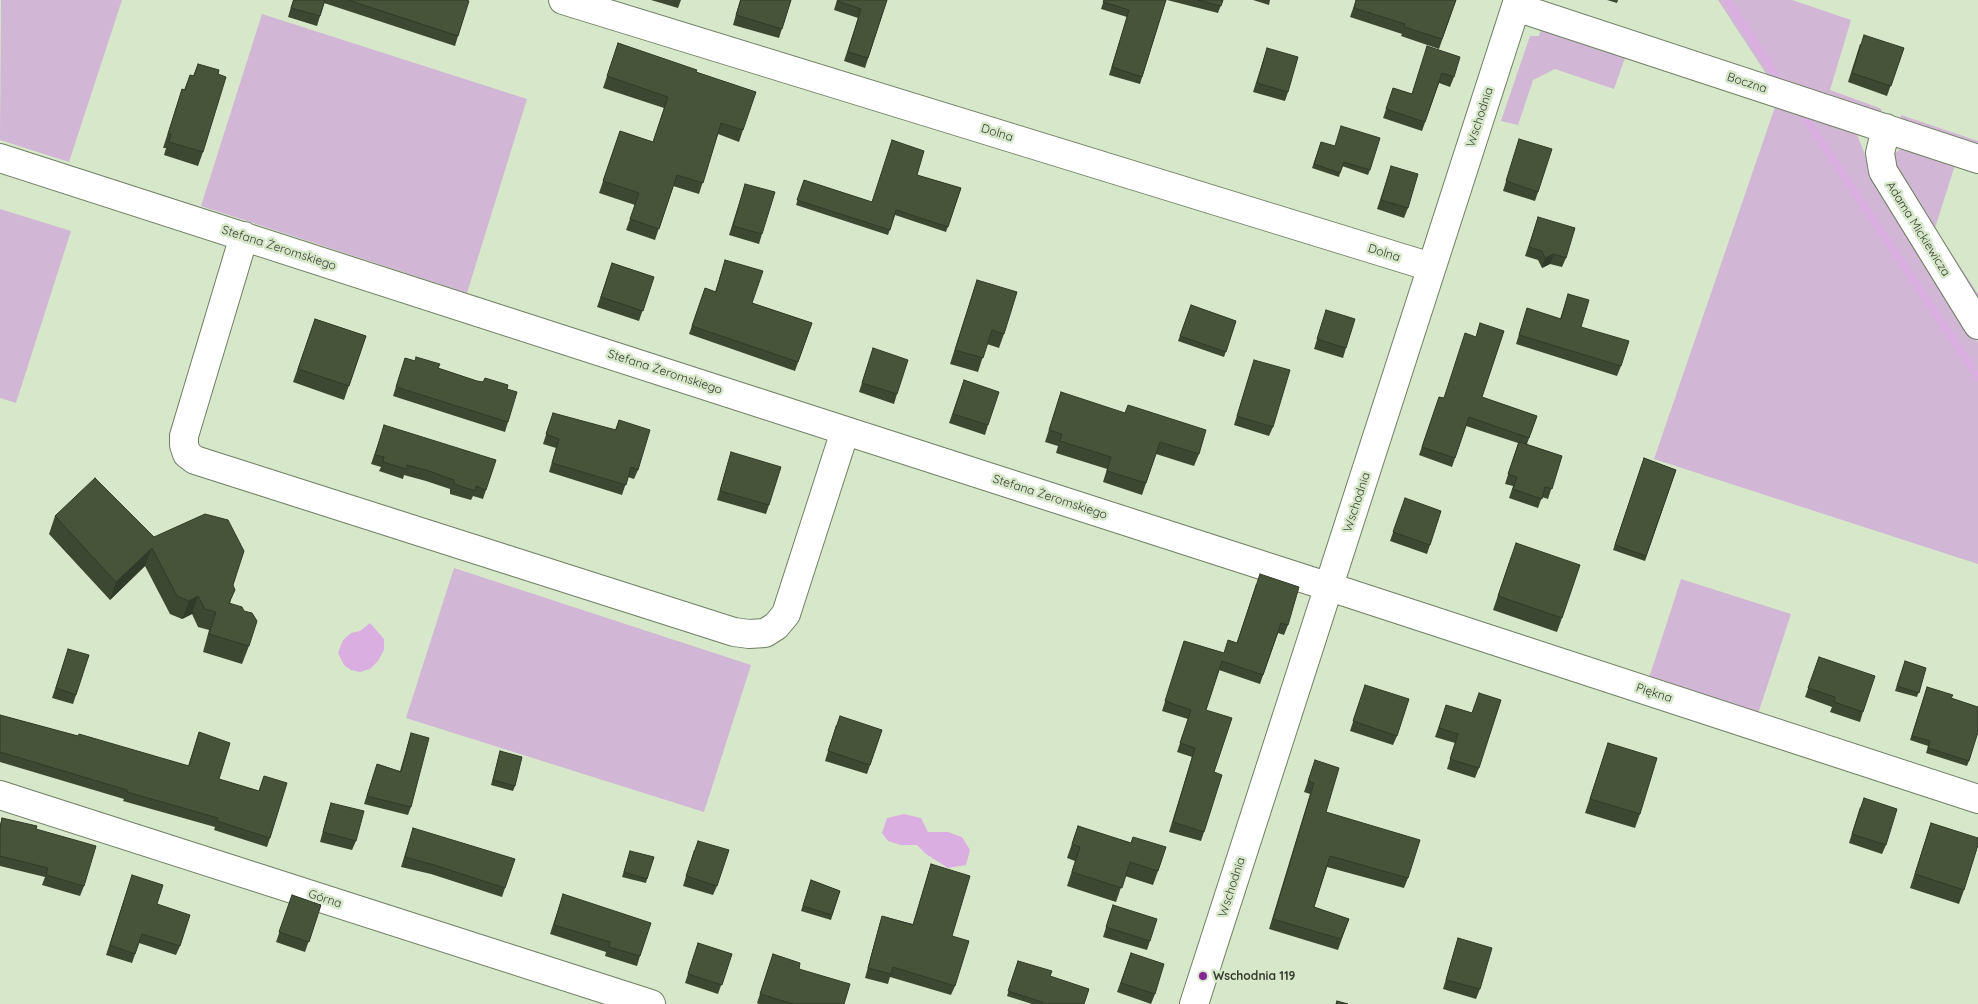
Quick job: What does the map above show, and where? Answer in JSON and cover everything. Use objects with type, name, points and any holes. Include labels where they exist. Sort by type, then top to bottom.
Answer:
[{"type":"street","name":"Dolna","points":[[563,0],[1431,267]]},
{"type":"street","name":"Wschodnia","points":[[1194,1004],[1517,4]]},
{"type":"street","name":"Boczna","points":[[1517,4],[1978,159]]},
{"type":"street","name":"Adama Mickiewicza","points":[[1886,128],[1880,153],[1883,171],[1978,325]]},
{"type":"street","name":"Stefana Żeromskiego","points":[[0,158],[1329,588]]},
{"type":"street","points":[[244,236],[184,436],[187,454],[195,460],[734,632],[749,634],[765,633],[776,626],[786,614],[845,431]]},
{"type":"street","name":"Piękna","points":[[1329,588],[1978,799]]},
{"type":"street","name":"Górna","points":[[0,795],[651,1004]]},
{"type":"shaded area","points":[[1,0],[122,0],[69,162],[0,140]]},
{"type":"shaded area","points":[[1718,0],[1792,0],[1851,20],[1830,90],[1882,109],[1880,114],[1877,116],[1550,11],[1543,3],[1543,1],[1769,78]]},
{"type":"shaded area","points":[[262,14],[527,99],[467,293],[201,206]]},
{"type":"shaded area","points":[[1541,29],[1626,55],[1614,89],[1555,69],[1533,80],[1518,125],[1501,121],[1530,36],[1539,36]]},
{"type":"shaded area","points":[[1776,104],[1854,127],[1877,184],[1978,342],[1978,564],[1654,459]]},
{"type":"shaded area","points":[[1901,115],[1978,141],[1978,148],[1900,121]]},
{"type":"shaded area","points":[[1903,147],[1956,162],[1935,228],[1978,294],[1978,308],[1895,173],[1893,155]]},
{"type":"shaded area","points":[[0,209],[71,231],[16,403],[0,398]]},
{"type":"shaded area","points":[[454,568],[751,665],[704,812],[406,718]]},
{"type":"shaded area","points":[[1681,579],[1791,614],[1757,717],[1648,681]]},
{"type":"shaded area","points":[[370,623],[384,639],[384,650],[378,661],[370,669],[360,672],[351,670],[344,665],[338,653],[343,640],[351,633],[360,631]]},
{"type":"shaded area","points":[[904,814],[921,818],[928,832],[948,832],[962,837],[970,850],[966,865],[948,868],[926,854],[917,845],[901,845],[888,841],[882,833],[887,818]]},
{"type":"building","points":[[294,0],[325,0],[320,16],[291,8]]},
{"type":"building","points":[[348,0],[467,0],[469,1],[458,36]]},
{"type":"building","points":[[741,0],[791,0],[782,29],[736,15]]},
{"type":"building","points":[[838,0],[887,0],[868,58],[848,52],[861,9]]},
{"type":"building","points":[[1104,0],[1166,0],[1142,77],[1112,67],[1129,10],[1103,2]]},
{"type":"building","points":[[1198,0],[1223,0],[1221,6]]},
{"type":"building","points":[[1356,0],[1456,0],[1442,39],[1404,27],[1405,24],[1354,8]]},
{"type":"building","points":[[1864,35],[1904,48],[1891,86],[1852,73]]},
{"type":"building","points":[[618,43],[756,92],[743,130],[721,123],[703,183],[677,175],[659,229],[630,219],[639,193],[603,181],[620,131],[653,142],[668,97],[607,76]]},
{"type":"building","points":[[1427,46],[1460,57],[1454,77],[1442,73],[1425,122],[1386,109],[1393,88],[1412,94]]},
{"type":"building","points":[[1267,48],[1298,57],[1288,92],[1257,83]]},
{"type":"building","points":[[198,64],[219,70],[218,74],[226,77],[203,152],[169,142],[171,134],[168,134],[182,89],[185,90],[190,75],[194,76]]},
{"type":"building","points":[[1341,126],[1380,138],[1370,170],[1344,162],[1340,173],[1314,164],[1321,142],[1335,146]]},
{"type":"building","points":[[1519,139],[1552,149],[1538,192],[1506,181]]},
{"type":"building","points":[[892,140],[924,151],[917,175],[961,188],[948,227],[896,210],[890,230],[797,200],[804,180],[872,202]]},
{"type":"building","points":[[1391,166],[1418,174],[1408,208],[1381,200]]},
{"type":"building","points":[[745,184],[775,192],[762,234],[733,226]]},
{"type":"building","points":[[1538,217],[1575,228],[1566,258],[1554,254],[1545,258],[1542,251],[1529,247]]},
{"type":"building","points":[[725,260],[763,271],[752,303],[812,323],[798,362],[692,326],[705,288],[716,292]]},
{"type":"building","points":[[612,263],[654,277],[643,311],[601,297]]},
{"type":"building","points":[[977,280],[1017,292],[1004,334],[992,330],[983,358],[955,350]]},
{"type":"building","points":[[1568,294],[1589,300],[1581,327],[1629,341],[1621,366],[1519,335],[1527,308],[1561,319]]},
{"type":"building","points":[[1191,305],[1236,321],[1226,352],[1180,336]]},
{"type":"building","points":[[1326,310],[1355,319],[1346,348],[1317,339]]},
{"type":"building","points":[[315,319],[366,336],[349,386],[298,369]]},
{"type":"building","points":[[1480,323],[1504,331],[1482,397],[1537,416],[1529,438],[1469,417],[1455,458],[1422,447],[1439,397],[1444,398],[1465,333],[1476,337]]},
{"type":"building","points":[[873,348],[908,360],[897,394],[862,383]]},
{"type":"building","points":[[416,357],[440,364],[438,368],[477,381],[483,382],[485,378],[508,385],[507,389],[517,392],[508,422],[396,387],[405,358],[415,361]]},
{"type":"building","points":[[1254,360],[1290,370],[1273,427],[1237,416]]},
{"type":"building","points":[[964,380],[999,392],[988,425],[953,414]]},
{"type":"building","points":[[1061,392],[1125,413],[1128,405],[1206,430],[1199,454],[1160,442],[1146,483],[1107,471],[1111,457],[1060,441],[1062,434],[1049,430]]},
{"type":"building","points":[[553,413],[616,430],[619,420],[650,430],[638,470],[631,467],[626,485],[552,463],[559,439],[546,434]]},
{"type":"building","points":[[384,425],[496,460],[486,490],[476,486],[475,491],[454,484],[454,480],[429,471],[407,465],[406,469],[383,462],[384,457],[375,455]]},
{"type":"building","points":[[1519,442],[1562,456],[1552,489],[1545,487],[1542,499],[1513,489],[1517,477],[1508,474]]},
{"type":"building","points":[[731,452],[781,467],[769,505],[720,491]]},
{"type":"building","points":[[1644,458],[1676,470],[1646,556],[1615,545]]},
{"type":"building","points":[[95,478],[154,537],[205,514],[228,520],[244,551],[233,585],[235,590],[229,603],[242,607],[244,611],[252,613],[257,621],[249,646],[209,634],[216,612],[205,609],[198,596],[189,601],[177,596],[152,548],[116,582],[55,516]]},
{"type":"building","points":[[1405,498],[1441,511],[1430,545],[1393,532]]},
{"type":"building","points":[[1516,543],[1580,565],[1562,618],[1498,596]]},
{"type":"building","points":[[1260,574],[1299,587],[1288,625],[1281,623],[1263,675],[1222,661],[1206,710],[1232,718],[1214,772],[1222,775],[1204,832],[1173,822],[1195,748],[1180,743],[1191,710],[1165,701],[1184,641],[1224,653],[1228,640],[1237,643]]},
{"type":"building","points":[[68,649],[89,655],[76,695],[56,688]]},
{"type":"building","points":[[1819,657],[1875,676],[1863,712],[1834,702],[1835,697],[1808,688]]},
{"type":"building","points":[[1905,661],[1926,668],[1919,693],[1897,686]]},
{"type":"building","points":[[1365,685],[1409,699],[1397,736],[1353,721]]},
{"type":"building","points":[[1927,687],[1953,695],[1951,698],[1978,707],[1978,732],[1969,761],[1928,748],[1930,741],[1912,736]]},
{"type":"building","points":[[1479,693],[1501,700],[1479,768],[1450,759],[1458,734],[1439,728],[1446,705],[1472,713]]},
{"type":"building","points":[[0,715],[78,736],[79,734],[189,766],[199,732],[230,743],[219,779],[259,791],[264,776],[287,783],[270,838],[217,821],[218,818],[0,752]]},
{"type":"building","points":[[840,716],[882,730],[870,765],[828,751]]},
{"type":"building","points":[[411,733],[429,738],[411,807],[367,796],[377,764],[401,772]]},
{"type":"building","points":[[1608,743],[1657,758],[1640,814],[1590,799]]},
{"type":"building","points":[[500,751],[522,757],[515,786],[493,780]]},
{"type":"building","points":[[1315,760],[1339,768],[1326,812],[1420,840],[1408,878],[1330,856],[1314,907],[1349,919],[1341,939],[1273,919],[1314,783],[1308,781]]},
{"type":"building","points":[[1864,798],[1897,809],[1886,845],[1852,834]]},
{"type":"building","points":[[331,803],[364,811],[356,841],[323,832]]},
{"type":"building","points":[[2,818],[37,826],[36,829],[96,846],[84,886],[46,875],[48,868],[0,856]]},
{"type":"building","points":[[1931,823],[1978,838],[1978,845],[1964,890],[1915,874]]},
{"type":"building","points":[[1078,826],[1131,843],[1133,837],[1166,847],[1158,871],[1130,862],[1122,888],[1072,872],[1080,847],[1072,844]]},
{"type":"building","points":[[413,828],[515,859],[505,888],[405,857]]},
{"type":"building","points":[[698,841],[729,850],[717,886],[686,876]]},
{"type":"building","points":[[630,851],[654,857],[647,879],[624,872]]},
{"type":"building","points":[[931,864],[970,876],[952,936],[969,941],[955,986],[893,967],[891,974],[868,968],[882,916],[913,925]]},
{"type":"building","points":[[132,875],[163,885],[157,904],[190,915],[180,946],[142,934],[135,954],[110,945]]},
{"type":"building","points":[[811,880],[840,891],[832,915],[803,906]]},
{"type":"building","points":[[563,894],[651,923],[640,956],[609,947],[610,942],[554,925]]},
{"type":"building","points":[[292,895],[321,905],[309,942],[279,932]]},
{"type":"building","points":[[1113,905],[1157,919],[1150,941],[1106,927]]},
{"type":"building","points":[[1458,938],[1492,948],[1480,989],[1446,980]]},
{"type":"building","points":[[698,943],[732,954],[722,985],[688,974]]},
{"type":"building","points":[[1131,953],[1164,964],[1155,994],[1121,983]]},
{"type":"building","points":[[773,954],[800,963],[799,969],[850,984],[844,1004],[793,1004],[760,994]]},
{"type":"building","points":[[1018,961],[1052,971],[1050,976],[1089,989],[1084,1004],[1042,1004],[1042,1002],[1008,991]]},
{"type":"building","points":[[1337,1001],[1348,1004],[1336,1004]]},
{"type":"waterway","points":[[1727,0],[1775,74]]},
{"type":"waterway","points":[[1806,119],[1978,377]]},
{"type":"place","name":"Wschodnia 119","points":[[1203,976]]}]
